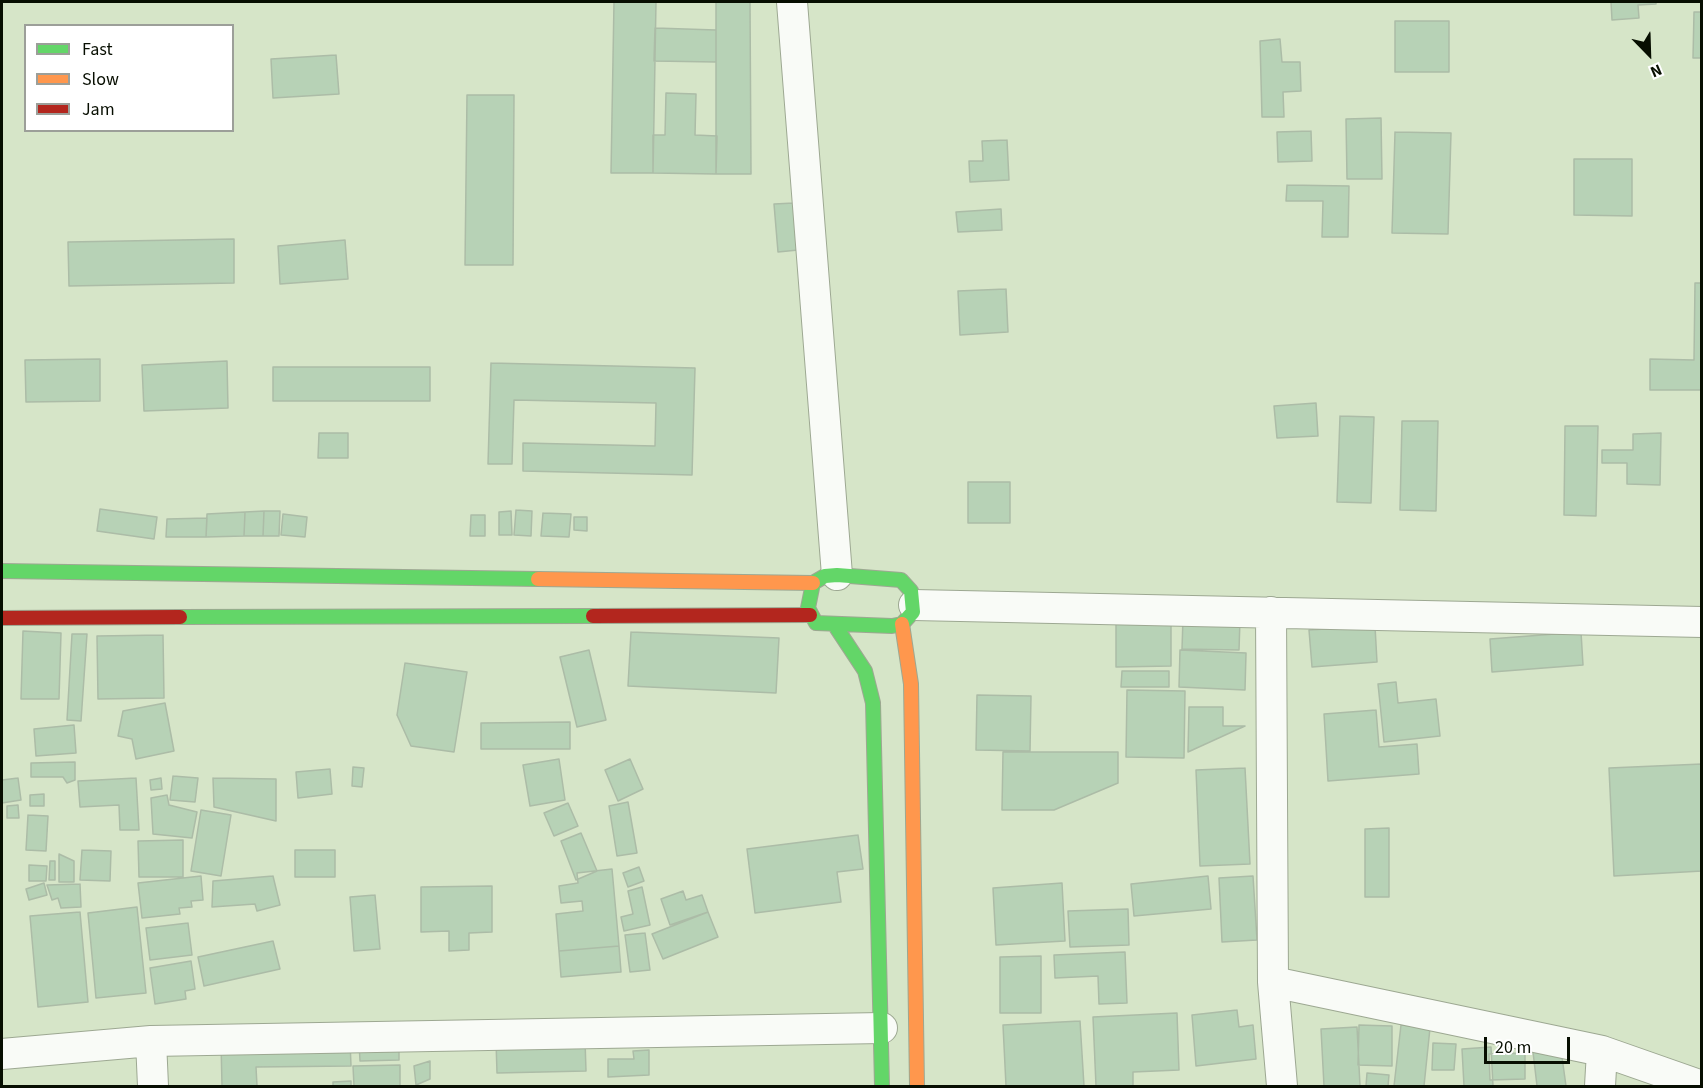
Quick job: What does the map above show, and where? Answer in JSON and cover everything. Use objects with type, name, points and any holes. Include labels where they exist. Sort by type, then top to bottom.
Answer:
[{"type":"main road","points":[[2,572],[901,579],[911,591],[908,614],[917,1086]]},
{"type":"main road","points":[[825,579],[808,595],[810,615],[816,623],[834,624],[908,614]]},
{"type":"main road","points":[[2,618],[810,615]]},
{"type":"main road","points":[[834,624],[865,671],[873,703],[882,1086]]},
{"type":"street","points":[[792,2],[825,579]]},
{"type":"street","points":[[1271,612],[1273,982],[1282,1086]]},
{"type":"street","points":[[908,614],[1271,612],[1701,622]]},
{"type":"street","points":[[1273,982],[1602,1052],[1701,1086]]},
{"type":"street","points":[[2,1054],[151,1041],[882,1028]]},
{"type":"street","points":[[151,1041],[153,1086]]},
{"type":"street","points":[[1600,1086],[1602,1052]]},
{"type":"building","points":[[614,2],[656,2],[653,173],[611,173]]},
{"type":"building","points":[[716,2],[750,2],[751,174],[716,174]]},
{"type":"building","points":[[1611,2],[1656,2],[1656,4],[1638,5],[1639,18],[1612,20]]},
{"type":"building","points":[[1694,12],[1702,12],[1702,58],[1693,58]]},
{"type":"building","points":[[1395,21],[1449,21],[1449,72],[1395,72]]},
{"type":"building","points":[[655,28],[716,30],[716,62],[654,61]]},
{"type":"building","points":[[1280,39],[1282,62],[1300,62],[1301,91],[1283,92],[1284,117],[1262,117],[1260,41]]},
{"type":"building","points":[[336,55],[339,94],[273,98],[271,59]]},
{"type":"building","points":[[666,93],[696,94],[695,135],[717,136],[716,174],[653,173],[653,135],[665,135]]},
{"type":"building","points":[[467,95],[514,95],[513,265],[465,265]]},
{"type":"building","points":[[1381,118],[1382,179],[1347,179],[1346,119]]},
{"type":"building","points":[[1311,131],[1312,161],[1278,162],[1277,132]]},
{"type":"building","points":[[1395,132],[1451,133],[1448,234],[1392,233]]},
{"type":"building","points":[[1007,140],[1009,180],[970,182],[969,161],[983,161],[982,141]]},
{"type":"building","points":[[1574,159],[1632,159],[1632,216],[1574,215]]},
{"type":"building","points":[[1287,185],[1349,186],[1348,237],[1322,237],[1323,201],[1286,201]]},
{"type":"building","points":[[794,203],[798,250],[778,252],[774,204]]},
{"type":"building","points":[[1001,209],[1002,230],[958,232],[956,212]]},
{"type":"building","points":[[234,239],[234,283],[69,286],[68,242]]},
{"type":"building","points":[[345,240],[348,279],[280,284],[278,246]]},
{"type":"building","points":[[1695,283],[1702,283],[1702,390],[1650,390],[1650,359],[1694,360]]},
{"type":"building","points":[[1006,289],[1008,332],[960,335],[958,291]]},
{"type":"building","points":[[100,359],[100,401],[26,402],[25,360]]},
{"type":"building","points":[[227,361],[228,408],[144,411],[142,365]]},
{"type":"building","points":[[491,363],[695,368],[692,475],[523,471],[523,443],[655,446],[656,403],[514,400],[512,464],[488,464]]},
{"type":"building","points":[[273,367],[430,367],[430,401],[273,401]]},
{"type":"building","points":[[1316,403],[1318,436],[1277,438],[1274,406]]},
{"type":"building","points":[[1340,416],[1374,417],[1371,503],[1337,502]]},
{"type":"building","points":[[1402,421],[1438,421],[1436,511],[1400,510]]},
{"type":"building","points":[[1565,426],[1598,426],[1596,516],[1564,515]]},
{"type":"building","points":[[319,433],[348,433],[348,458],[318,458]]},
{"type":"building","points":[[1661,433],[1660,485],[1627,484],[1627,463],[1602,463],[1602,450],[1633,450],[1633,434]]},
{"type":"building","points":[[968,482],[1010,482],[1010,523],[968,523]]},
{"type":"building","points":[[100,509],[157,517],[154,539],[97,531]]},
{"type":"building","points":[[516,510],[532,511],[531,536],[514,535]]},
{"type":"building","points":[[264,511],[280,511],[279,536],[263,536]]},
{"type":"building","points":[[264,511],[263,536],[244,536],[245,512]]},
{"type":"building","points":[[511,511],[512,535],[499,535],[499,512]]},
{"type":"building","points":[[245,512],[244,536],[206,537],[207,514]]},
{"type":"building","points":[[543,513],[571,514],[569,537],[541,536]]},
{"type":"building","points":[[283,514],[307,517],[305,537],[281,535]]},
{"type":"building","points":[[471,515],[485,515],[485,536],[470,536]]},
{"type":"building","points":[[574,517],[587,517],[587,531],[574,530]]},
{"type":"building","points":[[207,518],[206,537],[166,537],[167,519]]},
{"type":"building","points":[[1183,618],[1240,620],[1239,650],[1182,649]]},
{"type":"building","points":[[1116,624],[1171,624],[1171,666],[1116,667]]},
{"type":"building","points":[[1375,626],[1377,662],[1312,667],[1309,630]]},
{"type":"building","points":[[23,631],[61,633],[59,699],[21,699]]},
{"type":"building","points":[[631,632],[779,638],[776,693],[628,686]]},
{"type":"building","points":[[1581,632],[1583,665],[1492,672],[1490,639]]},
{"type":"building","points":[[72,634],[87,634],[81,721],[67,720]]},
{"type":"building","points":[[163,635],[164,698],[98,699],[97,636]]},
{"type":"building","points":[[589,650],[606,720],[577,727],[560,657]]},
{"type":"building","points":[[1180,650],[1246,653],[1245,690],[1179,687]]},
{"type":"building","points":[[405,663],[467,672],[454,752],[411,746],[397,715]]},
{"type":"building","points":[[1122,671],[1169,671],[1169,687],[1121,687]]},
{"type":"building","points":[[1396,682],[1398,703],[1436,699],[1440,736],[1384,742],[1378,684]]},
{"type":"building","points":[[1127,690],[1185,691],[1184,758],[1126,757]]},
{"type":"building","points":[[977,695],[1031,696],[1030,751],[976,750]]},
{"type":"building","points":[[165,703],[174,751],[136,759],[132,739],[118,736],[123,711]]},
{"type":"building","points":[[1189,707],[1223,707],[1223,726],[1245,726],[1188,752]]},
{"type":"building","points":[[1376,710],[1379,747],[1417,744],[1419,774],[1328,781],[1324,714]]},
{"type":"building","points":[[570,722],[570,749],[481,749],[481,723]]},
{"type":"building","points":[[74,725],[76,753],[36,756],[34,729]]},
{"type":"building","points":[[1003,752],[1118,752],[1118,783],[1054,810],[1002,810]]},
{"type":"building","points":[[559,759],[565,800],[530,806],[523,765]]},
{"type":"building","points":[[630,759],[643,789],[618,801],[605,770]]},
{"type":"building","points":[[75,762],[75,780],[67,783],[63,777],[31,777],[31,763]]},
{"type":"building","points":[[1702,764],[1702,871],[1614,876],[1609,768]]},
{"type":"building","points":[[353,767],[364,768],[362,787],[352,786]]},
{"type":"building","points":[[1245,768],[1250,864],[1200,866],[1196,770]]},
{"type":"building","points":[[330,769],[332,794],[298,798],[296,772]]},
{"type":"building","points":[[173,776],[198,778],[195,802],[170,800]]},
{"type":"building","points":[[18,778],[21,800],[2,803],[2,780]]},
{"type":"building","points":[[136,778],[139,830],[120,830],[119,805],[80,807],[78,781]]},
{"type":"building","points":[[161,778],[162,789],[151,790],[150,780]]},
{"type":"building","points":[[213,778],[276,779],[276,821],[214,807]]},
{"type":"building","points":[[44,794],[44,806],[30,806],[30,795]]},
{"type":"building","points":[[167,795],[169,805],[197,812],[192,838],[153,834],[151,798]]},
{"type":"building","points":[[628,802],[637,853],[617,856],[609,806]]},
{"type":"building","points":[[568,803],[578,826],[554,836],[544,813]]},
{"type":"building","points":[[18,805],[19,818],[7,818],[7,806]]},
{"type":"building","points":[[201,810],[231,815],[221,876],[191,871]]},
{"type":"building","points":[[28,815],[48,816],[46,851],[26,850]]},
{"type":"building","points":[[1389,828],[1389,897],[1365,897],[1365,829]]},
{"type":"building","points":[[581,833],[597,871],[576,880],[561,841]]},
{"type":"building","points":[[858,835],[863,869],[837,872],[841,902],[755,913],[747,849]]},
{"type":"building","points":[[183,840],[183,877],[139,877],[138,841]]},
{"type":"building","points":[[82,850],[111,851],[110,881],[80,880]]},
{"type":"building","points":[[295,850],[335,850],[335,877],[295,877]]},
{"type":"building","points":[[59,854],[74,861],[74,882],[59,882]]},
{"type":"building","points":[[50,861],[55,861],[55,880],[49,880]]},
{"type":"building","points":[[29,865],[47,866],[46,881],[29,881]]},
{"type":"building","points":[[639,867],[644,881],[628,887],[623,873]]},
{"type":"building","points":[[612,869],[619,946],[559,951],[556,914],[583,911],[582,901],[561,903],[559,886],[578,883],[577,873]]},
{"type":"building","points":[[201,876],[203,900],[191,901],[192,907],[179,908],[180,914],[142,918],[138,883]]},
{"type":"building","points":[[273,876],[280,905],[257,911],[255,904],[212,907],[213,881]]},
{"type":"building","points":[[1208,876],[1211,909],[1134,916],[1131,884]]},
{"type":"building","points":[[1253,876],[1257,940],[1222,942],[1219,878]]},
{"type":"building","points":[[44,883],[47,895],[29,900],[26,889]]},
{"type":"building","points":[[1062,883],[1065,941],[996,945],[993,888]]},
{"type":"building","points":[[80,884],[81,907],[61,908],[58,898],[52,900],[47,885]]},
{"type":"building","points":[[492,886],[492,932],[469,933],[469,950],[449,951],[449,931],[421,932],[421,887]]},
{"type":"building","points":[[642,887],[650,925],[624,931],[621,917],[633,914],[628,891]]},
{"type":"building","points":[[683,891],[686,900],[702,895],[708,912],[670,925],[661,899]]},
{"type":"building","points":[[375,895],[380,949],[354,951],[350,897]]},
{"type":"building","points":[[137,907],[146,993],[96,998],[88,913]]},
{"type":"building","points":[[1128,909],[1129,945],[1070,947],[1068,911]]},
{"type":"building","points":[[80,912],[88,1002],[38,1007],[30,916]]},
{"type":"building","points":[[708,912],[718,937],[663,959],[652,934]]},
{"type":"building","points":[[188,923],[192,955],[150,960],[146,928]]},
{"type":"building","points":[[645,933],[650,970],[630,972],[625,935]]},
{"type":"building","points":[[273,941],[280,969],[204,986],[198,957]]},
{"type":"building","points":[[619,946],[621,972],[561,977],[559,951]]},
{"type":"building","points":[[1125,952],[1127,1003],[1099,1004],[1098,976],[1055,978],[1054,955]]},
{"type":"building","points":[[1041,956],[1041,1013],[1000,1013],[1000,957]]},
{"type":"building","points":[[191,961],[195,989],[185,991],[186,999],[155,1004],[150,968]]},
{"type":"building","points":[[1237,1010],[1239,1027],[1253,1025],[1256,1059],[1196,1066],[1192,1015]]},
{"type":"building","points":[[1177,1013],[1179,1070],[1133,1072],[1133,1086],[1096,1086],[1093,1017]]},
{"type":"building","points":[[1080,1021],[1084,1086],[1006,1086],[1003,1025]]},
{"type":"building","points":[[1359,1025],[1392,1026],[1392,1066],[1358,1065]]},
{"type":"building","points":[[1401,1025],[1430,1028],[1424,1086],[1394,1086]]},
{"type":"building","points":[[1357,1027],[1360,1086],[1324,1086],[1321,1029]]},
{"type":"building","points":[[585,1040],[586,1071],[497,1073],[496,1041]]},
{"type":"building","points":[[350,1041],[351,1066],[256,1067],[257,1086],[222,1086],[221,1043]]},
{"type":"building","points":[[399,1041],[399,1060],[360,1061],[359,1042]]},
{"type":"building","points":[[1433,1043],[1456,1044],[1454,1070],[1432,1070]]},
{"type":"building","points":[[1491,1047],[1493,1086],[1464,1086],[1462,1049]]},
{"type":"building","points":[[649,1050],[649,1075],[608,1077],[608,1059],[634,1059],[633,1051]]},
{"type":"building","points":[[1533,1052],[1562,1057],[1566,1086],[1537,1086]]},
{"type":"building","points":[[1525,1053],[1525,1079],[1490,1080],[1489,1054]]},
{"type":"building","points":[[430,1061],[430,1079],[416,1085],[414,1066]]},
{"type":"building","points":[[400,1065],[400,1086],[354,1086],[353,1066]]},
{"type":"building","points":[[1367,1073],[1389,1075],[1388,1086],[1366,1086]]},
{"type":"building","points":[[351,1081],[351,1086],[333,1086],[333,1082]]},
{"type":"traffic: fast","points":[[2,571],[538,579]]},
{"type":"traffic: fast","points":[[837,575],[901,580],[911,591],[913,612],[902,624],[892,626],[816,623],[808,608],[813,583],[825,576],[837,575]]},
{"type":"traffic: fast","points":[[180,617],[593,616]]},
{"type":"traffic: fast","points":[[834,624],[865,671],[873,703],[882,1086]]},
{"type":"traffic: slow","points":[[538,579],[813,583]]},
{"type":"traffic: slow","points":[[902,624],[911,684],[917,1086]]},
{"type":"traffic: jam","points":[[593,616],[810,615]]},
{"type":"traffic: jam","points":[[2,618],[180,617]]}]
